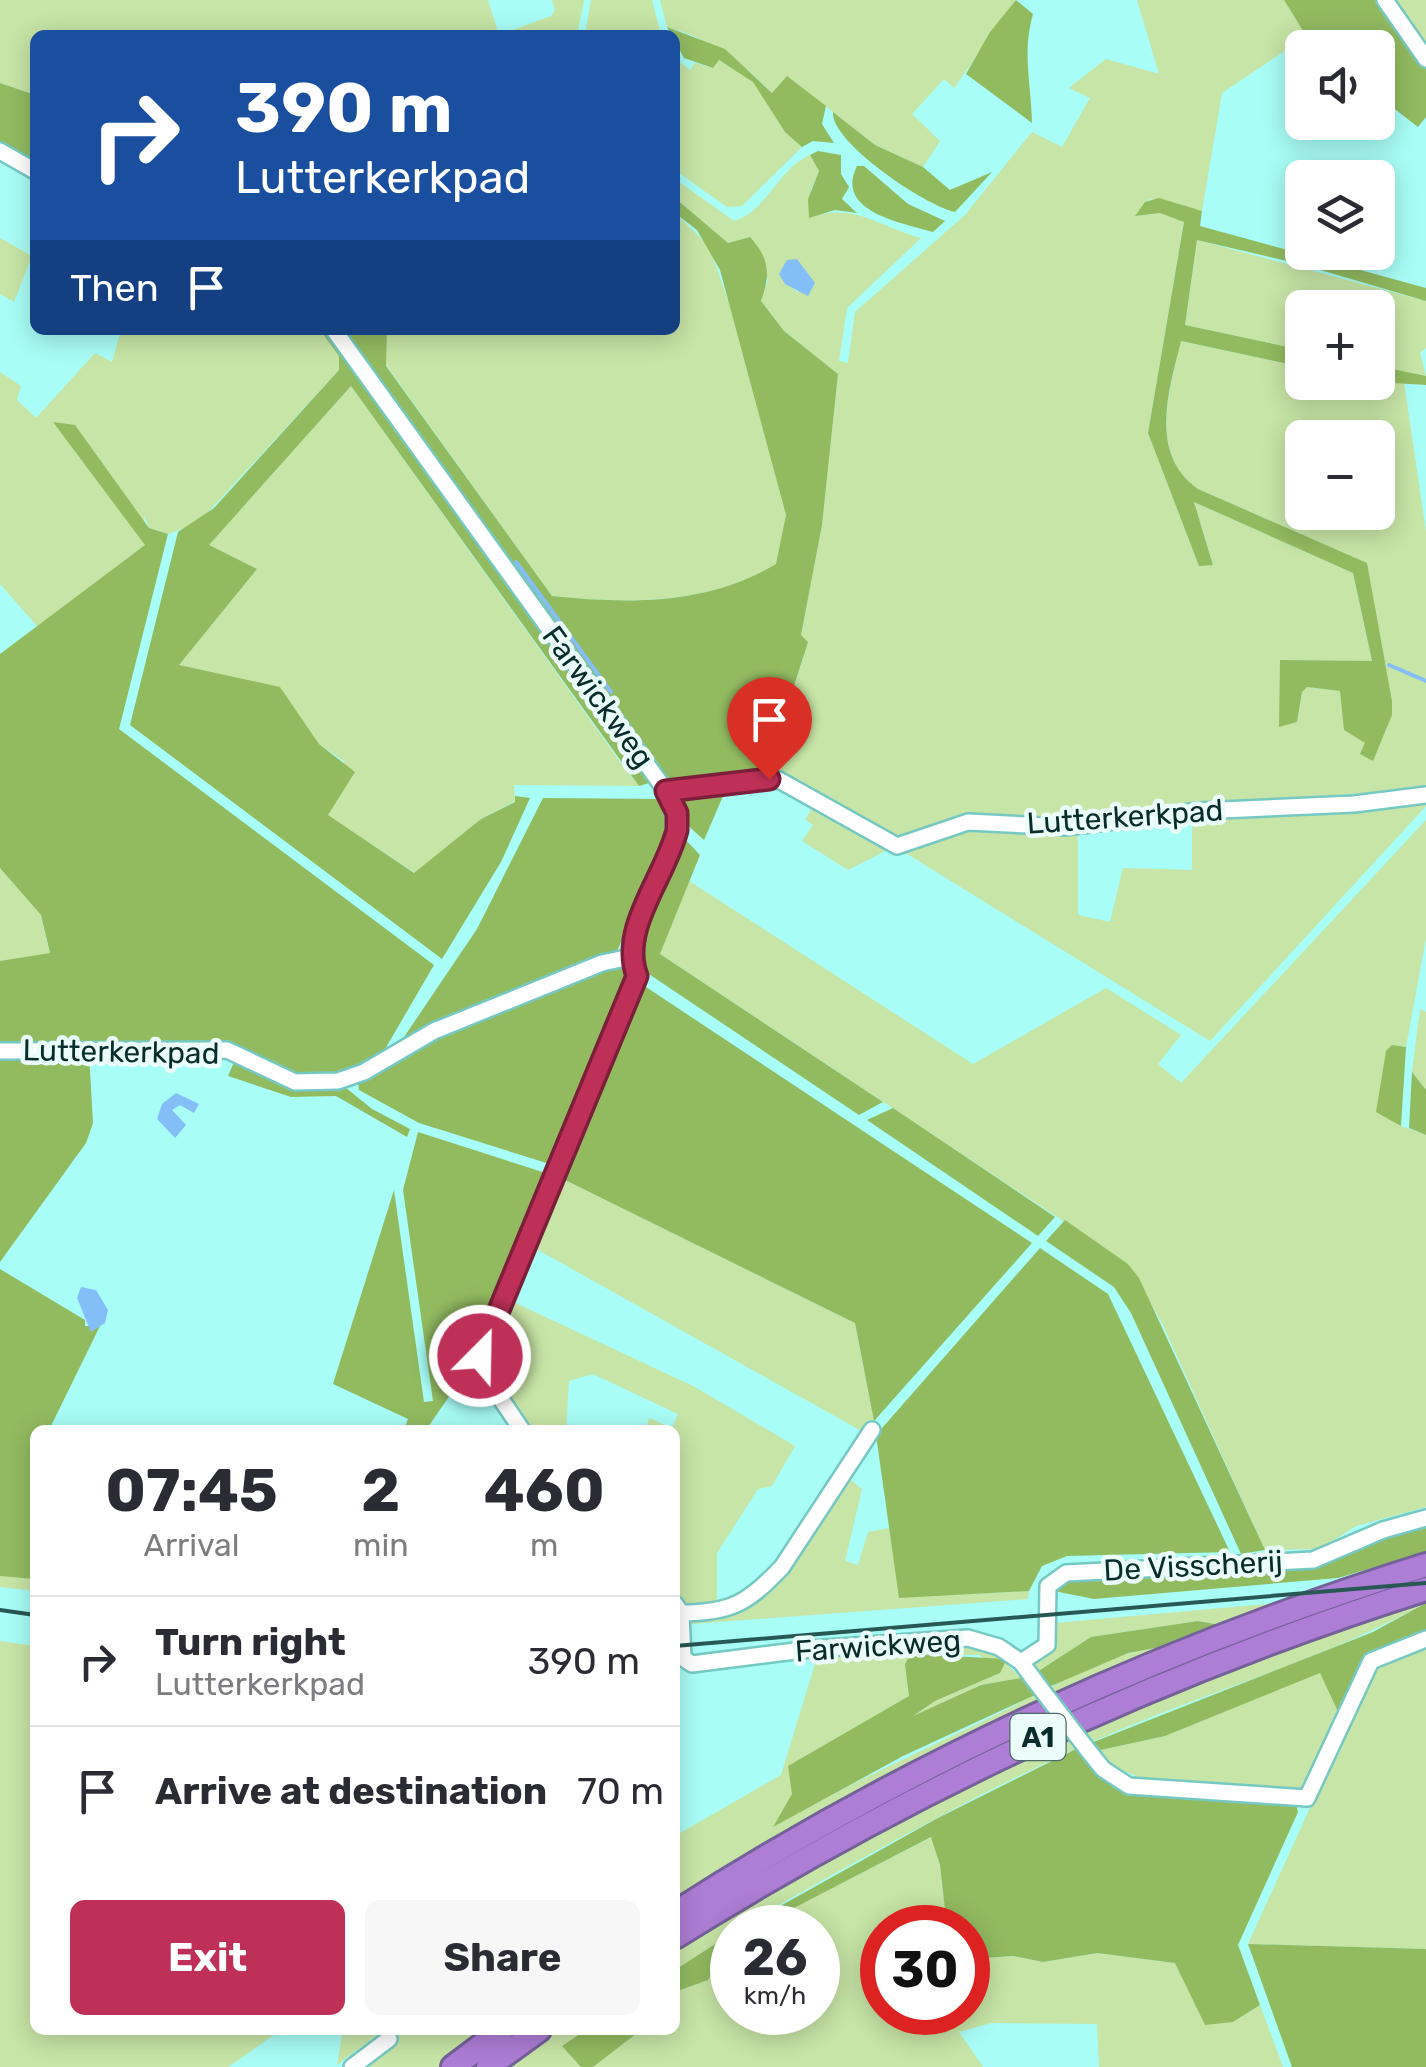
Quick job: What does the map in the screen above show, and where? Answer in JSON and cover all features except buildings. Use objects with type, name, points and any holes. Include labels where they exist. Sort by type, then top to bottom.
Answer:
[{"type":"highway","name":"A1","points":[[680,1910],[838,1816],[1047,1710],[1257,1624],[1426,1565]]},
{"type":"highway","name":"A1","points":[[680,1935],[852,1832],[1041,1736],[1263,1646],[1426,1589]]},
{"type":"highway","points":[[453,2067],[495,2035]]},
{"type":"highway","points":[[488,2067],[532,2035]]},
{"type":"street","points":[[1385,0],[1426,59]]},
{"type":"street","points":[[0,151],[30,168]]},
{"type":"street","name":"Farwickweg","points":[[338,335],[666,791],[677,813],[677,830],[630,957],[637,976],[480,1356],[484,1374],[519,1425]]},
{"type":"street","name":"Lutterkerkpad","points":[[666,791],[779,780],[897,846],[968,822],[1065,827],[1199,811],[1354,804],[1426,795]]},
{"type":"street","name":"Lutterkerkpad","points":[[0,1051],[227,1050],[295,1082],[338,1081],[364,1072],[434,1031],[602,963],[630,957]]},
{"type":"street","points":[[680,1608],[736,1607],[763,1587],[782,1567],[872,1430]]},
{"type":"street","name":"De Visscherij","points":[[1021,1662],[1047,1645],[1048,1586],[1066,1573],[1313,1560],[1382,1530],[1426,1518]]},
{"type":"street","name":"Farwickweg","points":[[680,1631],[682,1654],[692,1664],[958,1638],[987,1642],[1021,1662],[1103,1769],[1128,1786],[1306,1798],[1371,1661],[1426,1639]]},
{"type":"street","points":[[352,2067],[389,2039]]},
{"type":"green space","points":[[0,0],[488,0],[497,30],[30,30],[30,93],[0,83]]},
{"type":"green space","points":[[552,0],[584,0],[578,30],[513,30],[551,16],[555,10]]},
{"type":"green space","points":[[591,0],[652,0],[660,30],[586,30]]},
{"type":"green space","points":[[660,0],[1016,0],[954,88],[944,79],[912,114],[940,141],[923,167],[875,145],[788,77],[772,93],[724,52],[667,27]]},
{"type":"green space","points":[[1016,0],[1033,14],[1028,55],[1032,123],[966,74],[990,32]]},
{"type":"green space","points":[[1137,0],[1284,0],[1303,30],[1285,30],[1285,51],[1222,93],[1202,211],[1149,199],[1137,216],[1160,213],[1184,221],[1148,433],[1199,566],[1213,564],[1194,502],[1353,573],[1372,662],[1281,660],[1297,723],[1302,692],[1307,687],[1340,691],[1345,730],[1357,734],[1386,731],[1392,701],[1366,563],[1291,530],[1395,530],[1395,420],[1285,420],[1285,527],[1198,489],[1172,458],[1166,420],[1180,341],[1285,363],[1285,400],[1395,400],[1395,382],[1404,382],[1426,532],[1426,789],[1200,804],[1058,822],[998,818],[899,841],[766,775],[804,656],[801,635],[822,525],[838,374],[784,331],[761,301],[768,280],[750,237],[728,243],[680,202],[680,183],[734,221],[755,209],[799,161],[810,155],[819,171],[811,189],[809,218],[839,212],[853,214],[921,238],[847,308],[839,361],[848,363],[855,312],[965,215],[1032,132],[1062,147],[1090,98],[1069,88],[1106,59],[1159,74]],"holes":[[[801,264],[804,271],[798,293],[779,274]]]},
{"type":"green space","points":[[1284,0],[1379,0],[1426,66],[1426,117],[1418,127],[1395,109],[1395,30],[1303,30]]},
{"type":"green space","points":[[1390,0],[1426,0],[1426,50]]},
{"type":"green space","points":[[680,32],[725,49],[772,93],[787,76],[826,106],[822,124],[834,143],[813,141],[802,147],[785,132],[753,82],[719,60],[713,68],[684,58]]},
{"type":"green space","points":[[718,60],[745,76],[759,88],[802,147],[742,206],[727,207],[680,174],[680,62],[690,70],[695,63],[713,68]]},
{"type":"green space","points":[[0,83],[30,93],[30,162],[0,145]]},
{"type":"green space","points":[[833,112],[875,145],[923,167],[950,190],[992,172],[955,212],[941,207],[903,186],[863,155],[836,125]]},
{"type":"green space","points":[[818,151],[841,155],[841,174],[849,187],[842,199],[857,213],[835,210],[809,218],[808,199],[819,171],[810,155]]},
{"type":"green space","points":[[857,166],[864,166],[908,204],[945,221],[933,232],[875,213],[855,194],[852,182]]},
{"type":"green space","points":[[1159,198],[1202,211],[1200,226],[1285,249],[1285,261],[1197,240],[1185,325],[1285,346],[1285,363],[1181,341],[1168,400],[1167,440],[1182,475],[1198,489],[1367,563],[1392,701],[1392,715],[1373,761],[1360,754],[1365,743],[1344,730],[1340,691],[1307,687],[1302,692],[1297,722],[1279,727],[1280,660],[1372,661],[1353,573],[1194,502],[1213,565],[1199,566],[1148,433],[1184,222],[1160,213],[1135,216],[1145,202]]},
{"type":"green space","points":[[680,202],[728,243],[750,237],[766,267],[761,301],[784,331],[838,374],[822,525],[801,635],[808,642],[766,775],[669,787],[347,335],[387,335],[386,366],[552,596],[639,600],[723,587],[776,564],[786,515],[720,270],[697,230],[680,217]]},
{"type":"green space","points":[[680,218],[709,246],[731,309],[786,515],[777,564],[723,587],[668,598],[552,596],[384,362],[387,335],[680,335]]},
{"type":"green space","points":[[0,238],[30,255],[30,261],[14,302],[0,294]]},
{"type":"green space","points":[[1197,240],[1285,263],[1285,270],[1310,270],[1385,290],[1285,290],[1285,346],[1185,325]]},
{"type":"green space","points":[[1320,270],[1360,270],[1426,288],[1426,301]]},
{"type":"green space","points":[[1395,293],[1426,301],[1426,348],[1420,353],[1426,376],[1395,370]]},
{"type":"green space","points":[[120,335],[324,335],[339,356],[339,370],[198,523],[168,534],[149,528],[144,515],[145,545],[38,627],[0,584],[0,372],[21,386],[17,400],[36,418],[95,353],[112,362]]},
{"type":"green space","points":[[324,335],[335,335],[651,775],[649,783],[639,786],[351,386],[209,545],[257,569],[179,665],[280,687],[319,744],[355,772],[328,815],[414,873],[481,819],[515,802],[515,796],[530,798],[501,862],[442,959],[130,725],[178,532],[214,508],[339,370],[339,356]]},
{"type":"green space","points":[[1395,370],[1426,376],[1426,385],[1395,383]]},
{"type":"green space","points":[[351,386],[639,786],[514,785],[515,801],[481,819],[415,873],[327,815],[344,761],[319,744],[280,688],[179,665],[257,569],[208,546]]},
{"type":"green space","points":[[53,422],[75,425],[149,528],[168,534],[119,729],[434,965],[381,1056],[353,1073],[295,1073],[242,1053],[0,1048],[0,961],[50,953],[41,915],[0,868],[0,654],[145,545]]},
{"type":"green space","points":[[727,787],[704,840],[685,823],[678,800]]},
{"type":"green space","points":[[543,798],[665,799],[670,830],[617,951],[400,1043],[477,929]]},
{"type":"green space","points":[[1426,798],[1426,806],[1210,1041],[904,852],[962,828],[1078,830],[1078,915],[1110,922],[1123,868],[1192,870],[1192,815]]},
{"type":"green space","points":[[815,804],[887,850],[848,870],[802,841],[813,825],[805,819]]},
{"type":"green space","points":[[1426,820],[1426,938],[1406,1047],[1392,1045],[1401,1126],[1426,1135],[1426,1507],[1356,1526],[1320,1549],[1265,1550],[1162,1323],[1128,1264],[660,954],[689,881],[973,1064],[1106,988],[1181,1035],[1158,1064],[1181,1083]]},
{"type":"green space","points":[[680,834],[700,855],[660,954],[883,1102],[859,1115],[625,958]]},
{"type":"green space","points":[[0,868],[41,915],[50,954],[0,961]]},
{"type":"green space","points":[[614,964],[634,976],[556,1166],[419,1123],[359,1090],[358,1081],[423,1041]]},
{"type":"green space","points":[[643,985],[1032,1243],[874,1421],[855,1323],[561,1178]]},
{"type":"green space","points":[[1420,1009],[1426,1012],[1426,1090],[1412,1072]]},
{"type":"green space","points":[[1392,1045],[1406,1047],[1401,1126],[1376,1112],[1386,1051]]},
{"type":"green space","points":[[89,1054],[93,1123],[86,1143],[0,1262],[0,1057]]},
{"type":"green space","points":[[235,1060],[293,1088],[340,1083],[372,1109],[410,1129],[407,1137],[336,1096],[291,1097],[228,1076]]},
{"type":"green space","points":[[1412,1072],[1426,1090],[1426,1135],[1409,1128]]},
{"type":"green space","points":[[893,1108],[1055,1217],[1038,1236],[867,1120]]},
{"type":"green space","points":[[418,1132],[552,1175],[472,1363],[429,1425],[406,1425],[408,1419],[333,1384],[394,1190],[424,1402],[433,1401],[403,1190]]},
{"type":"green space","points":[[561,1178],[855,1323],[874,1421],[865,1433],[531,1246]]},
{"type":"green space","points":[[1065,1220],[1128,1264],[1139,1278],[1265,1550],[1241,1554],[1131,1313],[1114,1287],[1046,1241]]},
{"type":"green space","points":[[1040,1248],[1108,1294],[1230,1552],[1067,1556],[1042,1566],[1029,1591],[899,1598],[876,1435]]},
{"type":"green space","points":[[0,1269],[85,1320],[85,1326],[100,1326],[51,1425],[30,1425],[30,1579],[0,1576]]},
{"type":"green space","points":[[507,1299],[695,1387],[795,1446],[772,1486],[758,1489],[717,1553],[717,1609],[688,1611],[680,1604],[680,1425],[673,1425],[678,1414],[593,1374],[569,1381],[566,1425],[526,1425],[482,1360]]},
{"type":"green space","points":[[847,1477],[862,1489],[845,1561],[858,1565],[868,1532],[889,1528],[900,1597],[1029,1591],[1028,1599],[691,1624],[686,1632],[686,1619],[745,1606]]},
{"type":"green space","points":[[1426,1523],[1426,1552],[1338,1578],[1094,1599],[1054,1591],[1074,1576],[1315,1564],[1379,1536]]},
{"type":"green space","points":[[0,1576],[30,1577],[30,1590],[0,1587]]},
{"type":"green space","points":[[1277,1603],[1220,1625],[1198,1621],[1091,1637],[1037,1672],[1032,1667],[1055,1623]]},
{"type":"green space","points":[[1426,1603],[1341,1644],[1120,1730],[1033,1769],[780,1905],[747,1905],[945,1796],[1039,1751],[1230,1671]]},
{"type":"green space","points":[[1426,1603],[1426,1632],[1375,1652],[1340,1716],[1320,1673],[1165,1736],[1096,1751],[1091,1743],[1373,1632]]},
{"type":"green space","points":[[1198,1621],[1220,1625],[1171,1645],[1128,1653],[1049,1687],[1037,1672],[1091,1637]]},
{"type":"green space","points":[[0,1641],[30,1645],[30,2035],[274,2035],[228,2067],[0,2067]]},
{"type":"green space","points":[[944,1644],[987,1645],[1021,1678],[981,1685],[912,1717],[935,1701],[1000,1673],[980,1655],[911,1654],[909,1696],[789,1766],[793,1794],[774,1826],[1084,1671],[1136,1651],[1171,1645],[680,1901],[680,1833],[781,1775],[818,1654]]},
{"type":"green space","points":[[1426,1644],[1426,1949],[1248,1944],[1376,1665]]},
{"type":"green space","points":[[911,1654],[1007,1659],[1000,1673],[935,1701],[913,1716],[981,1685],[1021,1678],[1035,1695],[903,1756],[773,1827],[792,1794],[788,1766],[909,1696],[905,1664]]},
{"type":"green space","points":[[1320,1672],[1340,1716],[1307,1791],[1139,1777],[1114,1767],[1096,1751],[1165,1736]]},
{"type":"green space","points":[[1078,1748],[1110,1782],[1296,1804],[1298,1812],[1238,1945],[1260,2005],[1233,2022],[1205,2025],[1175,1963],[1097,1953],[1043,1962],[1013,1956],[990,1958],[990,1905],[945,1905],[940,1865],[931,1837],[800,1905],[782,1905],[936,1819]]},
{"type":"green space","points":[[932,1837],[945,1905],[860,1905],[860,2035],[961,2035],[983,2067],[592,2067],[634,2035],[680,2035],[680,1990],[710,1977],[710,2035],[840,2035],[840,1905],[798,1905]]},
{"type":"green space","points":[[710,1928],[710,1947],[680,1967],[680,1947]]},
{"type":"green space","points":[[1248,1944],[1426,1949],[1426,2067],[1292,2067]]},
{"type":"green space","points":[[710,1947],[708,1980],[680,1990],[680,1967]]},
{"type":"green space","points":[[1097,1953],[1176,1963],[1233,2022],[1260,2005],[1283,2067],[1099,2067],[1097,2024],[991,2023],[990,1958],[1013,1956],[1043,1962]]},
{"type":"green space","points":[[342,2035],[377,2035],[337,2065]]},
{"type":"green space","points":[[382,2035],[484,2035],[442,2067],[358,2067],[388,2042]]},
{"type":"green space","points":[[550,2035],[579,2035],[563,2046],[581,2067],[506,2067]]},
{"type":"green space","points":[[578,2035],[635,2035],[593,2067],[581,2067],[562,2046]]},
{"type":"water","points":[[797,259],[815,283],[808,296],[785,284],[779,274],[787,260]]},
{"type":"water","points":[[176,1093],[199,1104],[194,1113],[180,1105],[172,1110],[186,1125],[175,1138],[157,1119],[162,1104]]},
{"type":"water","points":[[81,1287],[96,1290],[108,1310],[105,1323],[91,1332],[77,1298]]},
{"type":"waterway","points":[[516,562],[611,692]]},
{"type":"waterway","points":[[1389,665],[1426,681]]},
{"type":"railway","points":[[680,1646],[1426,1583]]},
{"type":"railway","points":[[0,1610],[30,1614]]},
{"type":"route","points":[[480,1356],[559,1173],[637,976],[630,957],[635,934],[677,830],[677,813],[666,791],[769,779]]}]
